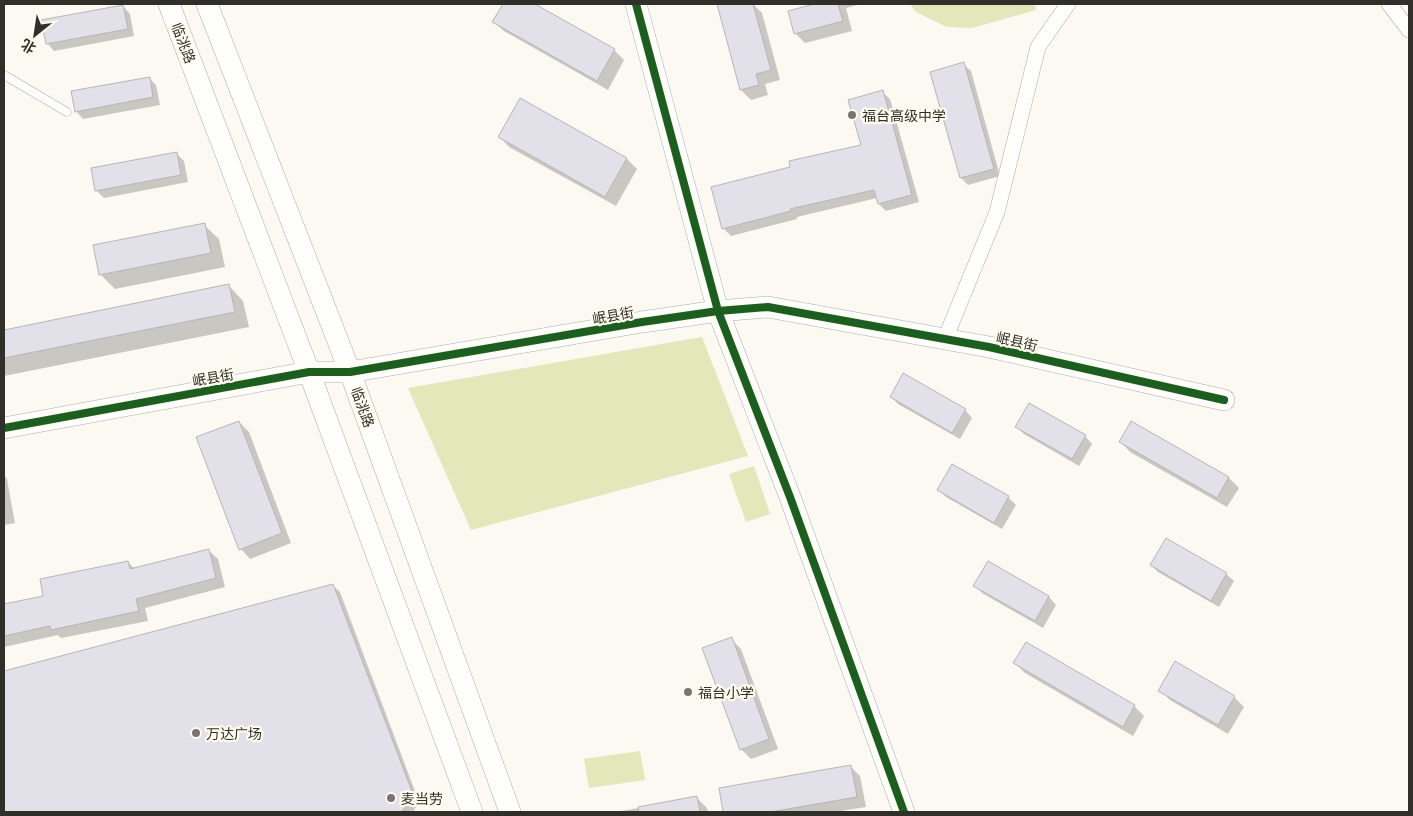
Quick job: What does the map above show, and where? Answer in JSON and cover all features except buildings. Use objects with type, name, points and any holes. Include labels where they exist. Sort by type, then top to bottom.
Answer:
[{"type":"street","name":"临洮路","points":[[169,4],[309,372],[472,812]]},
{"type":"street","name":"临洮路","points":[[207,4],[350,372],[510,812]]},
{"type":"street","points":[[636,4],[718,311],[790,497],[904,812]]},
{"type":"street","points":[[945,338],[997,212],[1038,47],[1068,4]]},
{"type":"street","points":[[1388,4],[1409,30]]},
{"type":"street","name":"岷县街","points":[[4,428],[309,372],[350,372],[642,322],[718,311],[768,307],[945,338],[1224,400]]},
{"type":"lane","points":[[4,75],[67,112]]},
{"type":"green space","points":[[910,4],[1035,4],[1036,10],[972,28],[947,27],[916,12]]},
{"type":"green space","points":[[702,337],[748,456],[471,530],[408,388]]},
{"type":"green space","points":[[754,466],[770,514],[746,522],[729,474]]},
{"type":"green space","points":[[640,751],[645,780],[589,788],[584,759]]},
{"type":"cycle path","points":[[636,4],[718,311],[790,497],[904,812]]},
{"type":"cycle path","points":[[4,428],[309,372],[350,372],[642,322],[718,311],[768,307],[989,347],[1224,400]]},
{"type":"place","name":"福台高级中学","points":[[852,115]]},
{"type":"place","name":"福台小学","points":[[688,692]]},
{"type":"place","name":"万达广场","points":[[196,733]]},
{"type":"place","name":"麦当劳","points":[[391,798]]}]
